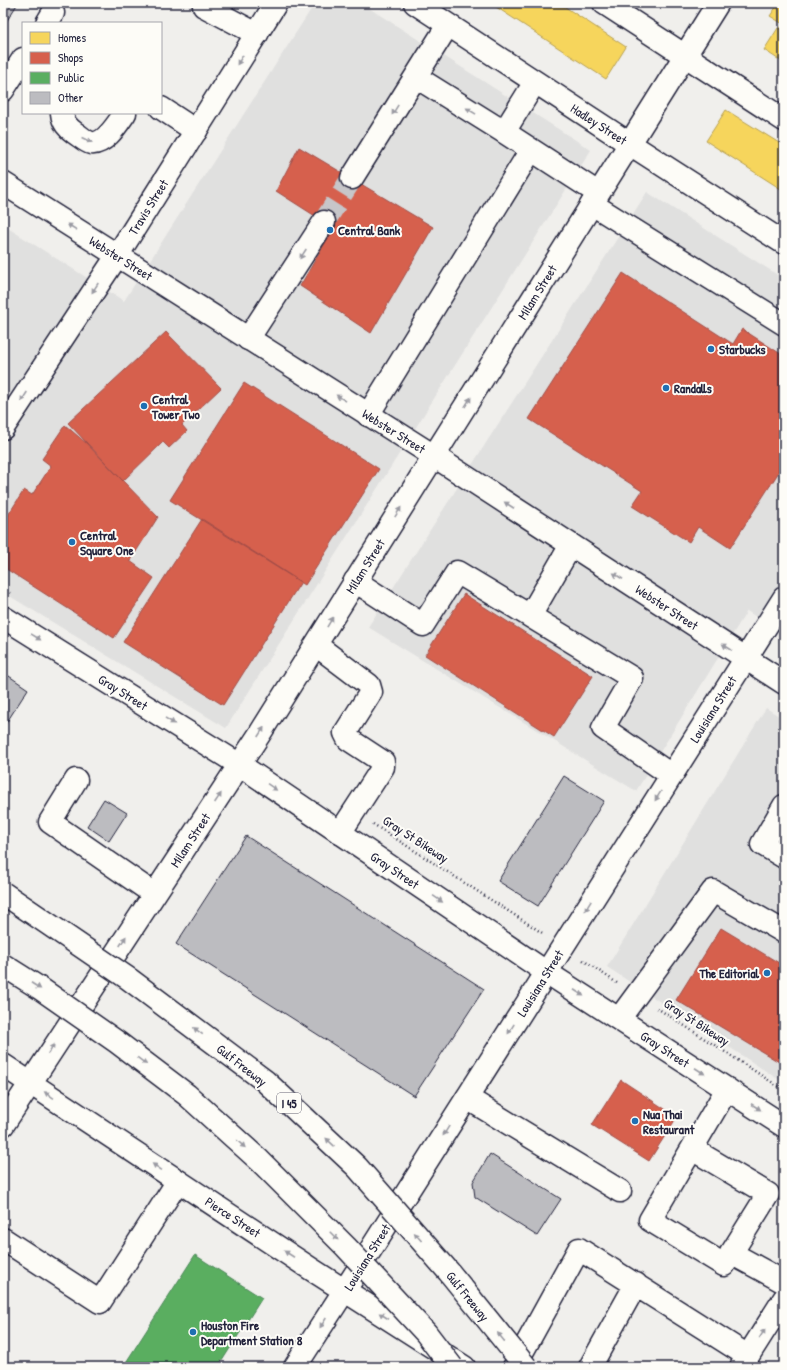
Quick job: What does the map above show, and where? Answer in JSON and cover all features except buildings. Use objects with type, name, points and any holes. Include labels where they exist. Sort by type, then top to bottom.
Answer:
[{"type":"main road","name":"Travis Street","points":[[3,428],[117,256],[276,3]]},
{"type":"main road","name":"Hadley Street","points":[[415,3],[630,144],[784,242]]},
{"type":"main road","points":[[604,3],[784,120]]},
{"type":"main road","name":"Milam Street","points":[[3,1125],[240,765],[718,3]]},
{"type":"main road","points":[[203,4],[256,34]]},
{"type":"main road","points":[[352,178],[448,25]]},
{"type":"main road","points":[[3,90],[22,61]]},
{"type":"main road","points":[[416,77],[531,150],[595,198],[784,324]]},
{"type":"main road","points":[[504,132],[535,82]]},
{"type":"main road","points":[[162,109],[196,131]]},
{"type":"main road","points":[[62,114],[67,127],[85,140],[92,143],[100,141],[111,133],[125,114]]},
{"type":"main road","points":[[368,415],[531,150]]},
{"type":"main road","name":"Webster Street","points":[[3,183],[434,456],[784,683]]},
{"type":"main road","points":[[248,339],[324,222]]},
{"type":"main road","points":[[530,616],[571,545]]},
{"type":"main road","points":[[355,581],[423,625],[457,572],[632,678],[604,728],[671,776]]},
{"type":"main road","name":"Louisiana Street","points":[[294,1367],[345,1291],[784,598]]},
{"type":"main road","name":"Gray Street","points":[[3,617],[240,765],[546,972],[784,1126]]},
{"type":"main road","points":[[316,645],[369,685],[371,692],[346,733],[348,739],[383,762],[384,767],[340,833]]},
{"type":"main road","points":[[76,780],[50,822],[154,894]]},
{"type":"main road","points":[[784,806],[762,844],[784,857]]},
{"type":"main road","points":[[619,1019],[713,891],[784,932]]},
{"type":"main road","name":"Gulf Freeway","points":[[3,893],[129,980],[265,1081],[357,1167],[449,1272],[526,1367]]},
{"type":"main road","points":[[3,964],[42,989],[117,1042],[187,1095],[259,1160],[346,1248],[426,1333],[452,1367]]},
{"type":"main road","name":"Pierce Street","points":[[3,1065],[345,1291],[464,1367]]},
{"type":"main road","points":[[692,1149],[768,1194],[724,1265],[650,1220],[692,1149],[728,1089]]},
{"type":"main road","points":[[467,1098],[620,1191]]},
{"type":"main road","points":[[3,1239],[100,1302],[178,1181]]},
{"type":"main road","points":[[514,1367],[580,1249],[636,1284],[744,1362],[784,1299]]},
{"type":"main road","points":[[731,1253],[784,1282]]},
{"type":"main road","points":[[590,1367],[636,1284]]},
{"type":"path","name":"Gray St Bikeway","points":[[354,812],[535,927]]},
{"type":"path","name":"Gray St Bikeway","points":[[599,971],[784,1090]]},
{"type":"shaded area","points":[[315,3],[361,3],[591,150],[226,728],[3,592],[3,225],[124,301]]},
{"type":"shaded area","points":[[647,192],[784,279],[784,635],[747,611],[636,791],[368,627]]},
{"type":"shaded area","points":[[766,708],[784,719],[784,1083],[607,967]]},
{"type":"tunnel","points":[[324,222],[352,178]]},
{"type":"place","name":"Central Bank","points":[[330,230]]},
{"type":"place","name":"Starbucks","points":[[711,349]]},
{"type":"place","name":"Randalls","points":[[666,388]]},
{"type":"place","name":"Central Tower Two","points":[[144,406]]},
{"type":"place","name":"Central Square One","points":[[72,542]]},
{"type":"place","name":"The Editorial","points":[[767,973]]},
{"type":"place","name":"Nua Thai Restaurant","points":[[635,1121]]},
{"type":"place","name":"Houston Fire Department Station 8","points":[[193,1332]]}]
